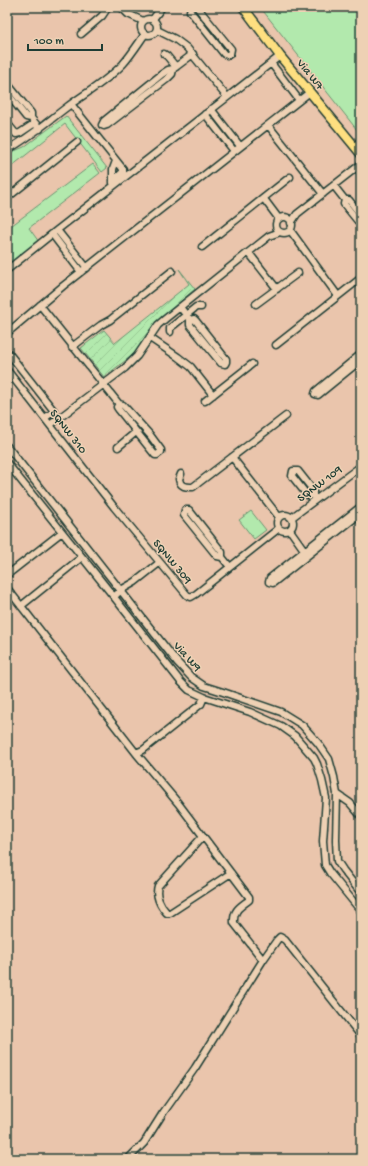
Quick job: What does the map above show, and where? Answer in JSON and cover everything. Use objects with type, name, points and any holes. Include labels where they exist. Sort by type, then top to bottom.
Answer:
[{"type":"main road","name":"Via W7","points":[[243,7],[280,56],[361,154]]},
{"type":"street","points":[[81,34],[102,16],[108,7]]},
{"type":"street","points":[[121,7],[128,14],[142,21],[146,19],[153,19]]},
{"type":"street","points":[[153,19],[162,7]]},
{"type":"street","points":[[191,7],[190,11],[224,54],[229,55],[231,49],[197,7]]},
{"type":"street","points":[[144,34],[153,34],[156,30],[157,24],[153,19]]},
{"type":"street","points":[[142,21],[141,28],[144,34]]},
{"type":"street","points":[[156,30],[181,43],[193,54],[227,97]]},
{"type":"street","points":[[7,150],[40,129],[71,104],[109,77],[129,56],[144,34]]},
{"type":"street","points":[[164,54],[167,56],[174,68],[172,74],[108,125],[102,125],[104,121],[156,78],[174,68],[193,54]]},
{"type":"street","points":[[8,266],[52,234],[113,184],[280,56]]},
{"type":"street","points":[[271,63],[299,100]]},
{"type":"street","points":[[7,82],[31,113],[33,120],[40,129]]},
{"type":"street","points":[[7,333],[86,268],[310,92]]},
{"type":"street","points":[[7,93],[26,117],[33,120]]},
{"type":"street","points":[[71,104],[123,169],[123,172],[113,184]]},
{"type":"street","points":[[211,109],[240,146]]},
{"type":"street","points":[[205,114],[234,151]]},
{"type":"street","points":[[7,123],[16,134],[20,133],[33,120]]},
{"type":"street","points":[[268,124],[323,194]]},
{"type":"street","points":[[7,198],[77,142]]},
{"type":"street","points":[[113,184],[113,168],[116,161]]},
{"type":"street","points":[[50,425],[125,368],[137,356],[158,325],[269,236],[280,220],[297,214],[361,164]]},
{"type":"street","points":[[202,247],[290,178]]},
{"type":"street","points":[[334,186],[345,200],[349,200],[361,215]]},
{"type":"street","points":[[264,199],[280,220]]},
{"type":"street","points":[[345,200],[344,204],[361,225]]},
{"type":"street","points":[[297,214],[291,223],[290,230],[338,296]]},
{"type":"street","points":[[280,220],[289,219],[291,223]]},
{"type":"street","points":[[280,220],[276,228],[280,232]]},
{"type":"street","points":[[57,230],[86,268]]},
{"type":"street","points":[[269,236],[280,232],[285,233],[290,230]]},
{"type":"street","points":[[52,234],[81,272]]},
{"type":"street","points":[[249,253],[277,289]]},
{"type":"street","points":[[72,347],[110,320],[172,271]]},
{"type":"street","points":[[256,304],[298,273]]},
{"type":"street","points":[[276,345],[361,278]]},
{"type":"street","points":[[40,305],[72,347],[119,404],[123,405],[150,436],[161,452],[155,455],[119,410],[117,407],[119,404]]},
{"type":"street","points":[[180,307],[188,318],[190,325],[221,364],[225,364],[226,359],[196,321],[188,318]]},
{"type":"street","points":[[170,332],[170,328],[172,326],[188,318],[196,308],[202,307]]},
{"type":"street","points":[[150,338],[178,356],[191,367],[213,395]]},
{"type":"street","points":[[7,351],[54,411],[45,418]]},
{"type":"street","points":[[361,354],[316,391],[315,394],[318,394],[361,360]]},
{"type":"street","points":[[206,401],[252,364]]},
{"type":"street","name":"SQNW 310","points":[[7,370],[114,507]]},
{"type":"street","points":[[181,474],[178,479],[181,484],[185,487],[193,487],[286,416]]},
{"type":"street","points":[[118,447],[136,432]]},
{"type":"street","name":"Via W9","points":[[7,446],[177,662],[191,677],[204,686],[281,712],[302,725],[318,743],[329,759],[337,794],[337,861],[361,893]]},
{"type":"street","points":[[232,457],[279,517]]},
{"type":"street","name":"Via W9","points":[[7,463],[180,682],[189,690],[204,697],[250,712],[282,726],[295,736],[314,758],[322,780],[326,798],[322,841],[325,865],[361,910]]},
{"type":"street","name":"SQNW 109","points":[[291,518],[314,497],[361,466]]},
{"type":"street","name":"SQNW 309","points":[[114,507],[187,596],[191,597],[278,529]]},
{"type":"street","points":[[361,508],[359,508],[306,553],[273,583],[269,582],[270,578],[306,553],[361,513]]},
{"type":"street","points":[[222,557],[217,556],[184,515],[185,510],[189,510],[199,522],[222,552],[222,557],[230,567]]},
{"type":"street","points":[[286,515],[291,518],[293,525],[290,530],[285,532],[278,529],[276,523],[279,517],[286,515]]},
{"type":"street","points":[[290,530],[306,553]]},
{"type":"street","points":[[7,575],[62,532]]},
{"type":"street","points":[[21,606],[82,557]]},
{"type":"street","points":[[114,597],[121,590],[135,582],[159,563]]},
{"type":"street","points":[[7,588],[136,753],[178,803],[249,897],[249,900],[237,910],[233,917],[234,923],[263,960]]},
{"type":"street","points":[[136,753],[146,748],[201,704],[204,697]]},
{"type":"street","points":[[337,794],[350,803],[361,816]]},
{"type":"street","points":[[203,836],[158,886],[157,895],[165,911],[170,913],[231,873]]},
{"type":"street","points":[[128,1159],[144,1143],[195,1068],[263,960],[280,937],[285,940],[361,1036]]},
{"type":"green space","points":[[260,7],[361,7],[361,135]]},
{"type":"green space","points":[[66,116],[107,168],[102,172],[65,124],[7,170],[7,154],[24,147]]},
{"type":"green space","points":[[93,164],[100,173],[29,228],[39,242],[11,264],[7,259],[7,229]]},
{"type":"green space","points":[[179,269],[195,289],[154,324],[134,354],[104,377],[81,348],[104,330],[115,343],[189,284]]},
{"type":"green space","points":[[251,511],[266,530],[254,539],[239,520]]}]
